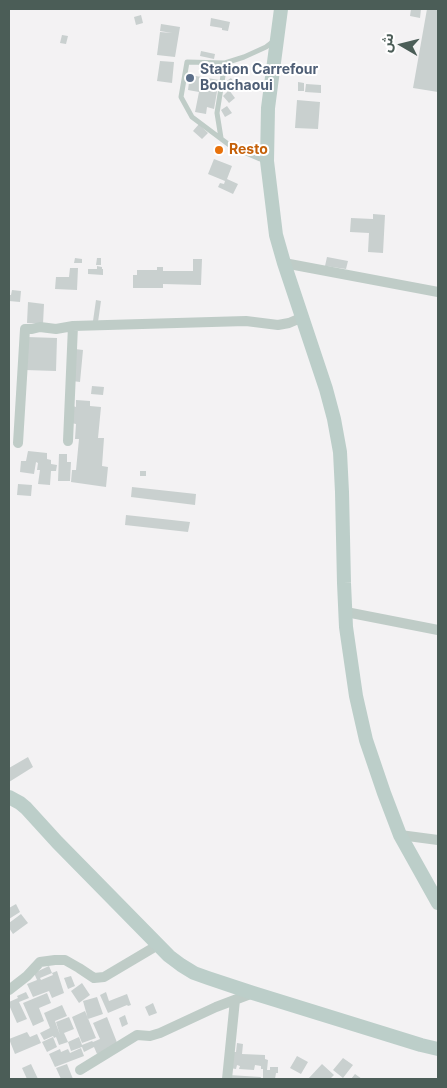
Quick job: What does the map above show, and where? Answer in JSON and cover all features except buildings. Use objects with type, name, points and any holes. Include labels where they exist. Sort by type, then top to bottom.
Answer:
[{"type":"main road","points":[[281,9],[268,108],[267,161],[276,235],[328,396],[340,452],[346,612],[350,660],[356,696],[366,740],[400,835],[438,903]]},
{"type":"main road","points":[[9,797],[26,808],[174,961],[194,973],[421,1045],[438,1048]]},
{"type":"street","points":[[284,263],[438,292]]},
{"type":"street","points":[[18,444],[25,329],[246,321],[278,324],[289,323],[303,317]]},
{"type":"street","points":[[68,441],[72,326]]},
{"type":"street","points":[[346,612],[438,630]]},
{"type":"street","points":[[400,835],[438,840]]},
{"type":"street","points":[[9,990],[27,976],[40,962],[64,960],[94,978],[104,977],[158,945]]},
{"type":"street","points":[[80,1070],[137,1035],[150,1036],[160,1033],[216,1007],[253,993]]},
{"type":"street","points":[[227,1079],[235,1000]]},
{"type":"lane","points":[[267,161],[260,160],[232,147],[192,118],[181,97],[187,62],[225,62],[244,57],[266,47],[278,37]]},
{"type":"lane","points":[[221,138],[217,113],[225,62]]},
{"type":"place","name":"Station Carrefour Bouchaoui","points":[[190,78]]},
{"type":"place","name":"Resto","points":[[219,150]]}]
